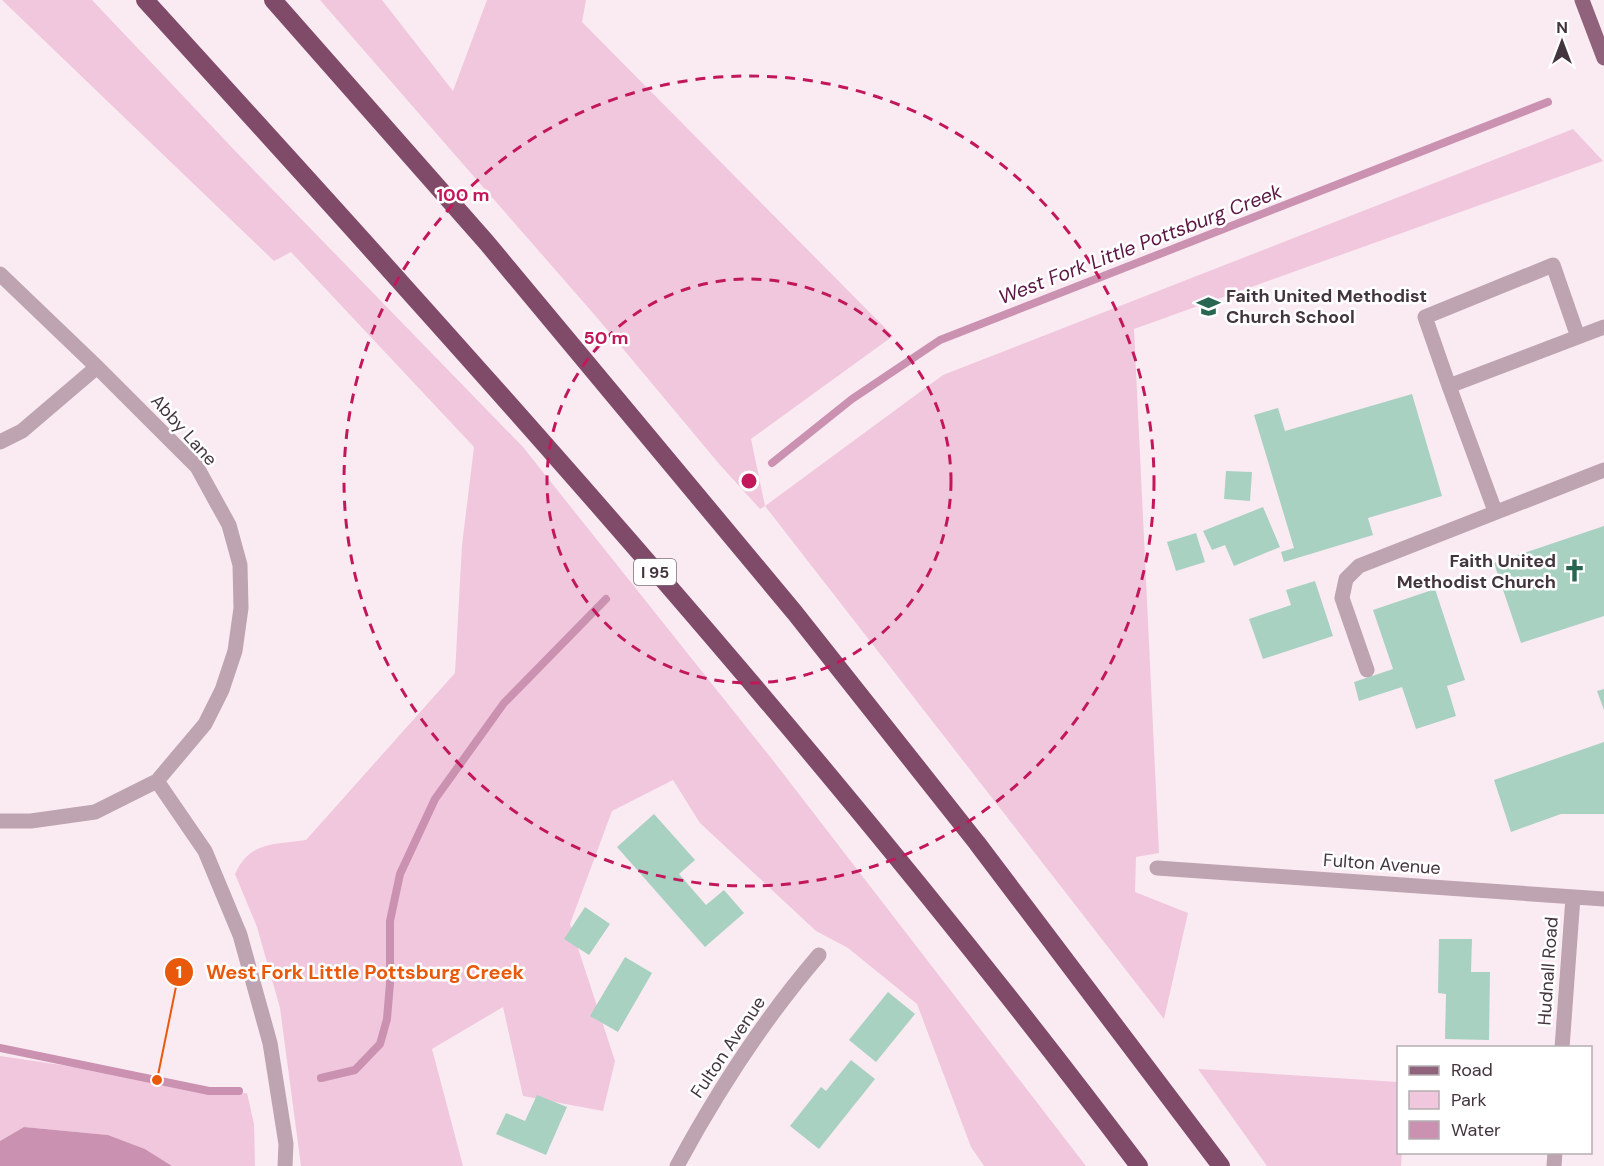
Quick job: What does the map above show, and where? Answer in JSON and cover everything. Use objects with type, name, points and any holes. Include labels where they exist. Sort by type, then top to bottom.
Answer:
[{"type":"highway","name":"I 95","points":[[145,0],[582,486],[869,822],[1139,1166]]},
{"type":"highway","points":[[273,0],[487,243],[795,613],[984,852],[1221,1166]]},
{"type":"main road","points":[[1582,0],[1604,58]]},
{"type":"street","points":[[1495,511],[1425,317],[1553,265],[1578,337]]},
{"type":"street","name":"Abby Lane","points":[[0,274],[197,467],[229,525],[240,565],[241,608],[235,651],[222,690],[205,724],[157,781]]},
{"type":"street","points":[[1449,386],[1602,328]]},
{"type":"street","points":[[0,442],[22,431],[97,367]]},
{"type":"street","points":[[1367,670],[1342,598],[1346,579],[1359,566],[1604,470]]},
{"type":"street","points":[[0,821],[31,821],[95,812],[157,781],[205,851],[240,935],[270,1043],[286,1144],[285,1166]]},
{"type":"street","name":"Fulton Avenue","points":[[1157,868],[1604,899]]},
{"type":"street","name":"Hudnall Road","points":[[1562,1046],[1573,897]]},
{"type":"street","name":"Fulton Avenue","points":[[677,1166],[722,1088],[796,981],[819,955]]},
{"type":"green space","points":[[2,0],[92,0],[523,447],[775,763],[1086,1166],[984,1166],[971,1147],[917,1004],[848,948],[816,931],[700,823],[673,780],[612,811],[570,924],[615,1061],[603,1111],[523,1096],[503,1007],[432,1049],[463,1166],[301,1166],[280,1008],[257,927],[235,874],[241,863],[255,850],[273,844],[306,840],[455,673],[462,545],[474,447],[291,252],[274,261]]},
{"type":"green space","points":[[320,0],[382,0],[453,91],[487,0],[586,0],[582,22],[893,336],[751,439],[765,506],[760,509],[720,465],[599,320]]},
{"type":"green space","points":[[1573,129],[1603,161],[1134,329],[1159,853],[1136,857],[1135,892],[1188,913],[1164,1019],[765,506],[943,375]]},
{"type":"green space","points":[[0,1056],[102,1071],[213,1095],[247,1093],[254,1124],[255,1166],[172,1166],[145,1149],[108,1135],[24,1127],[0,1141]]},
{"type":"green space","points":[[1198,1069],[1397,1082],[1397,1154],[1402,1154],[1401,1166],[1267,1166]]},
{"type":"water","points":[[24,1127],[108,1135],[145,1149],[172,1166],[0,1166],[0,1141]]},
{"type":"building","points":[[1412,394],[1442,496],[1368,518],[1373,535],[1284,562],[1281,552],[1294,548],[1254,415],[1278,408],[1285,431]]},
{"type":"building","points":[[1226,471],[1252,472],[1250,501],[1224,499]]},
{"type":"building","points":[[1263,507],[1280,547],[1234,566],[1225,545],[1212,550],[1203,531]]},
{"type":"building","points":[[1604,526],[1604,616],[1521,643],[1494,563]]},
{"type":"building","points":[[1196,533],[1205,562],[1176,571],[1167,542]]},
{"type":"building","points":[[1315,581],[1333,636],[1263,659],[1249,619],[1291,605],[1286,590]]},
{"type":"building","points":[[1435,589],[1465,680],[1447,686],[1456,716],[1416,729],[1402,687],[1359,701],[1354,682],[1393,669],[1373,610]]},
{"type":"building","points":[[1604,689],[1604,710],[1597,691]]},
{"type":"building","points":[[1604,742],[1604,814],[1561,814],[1511,832],[1494,780]]},
{"type":"building","points":[[654,814],[695,860],[679,874],[706,905],[724,890],[744,913],[705,947],[617,847]]},
{"type":"building","points":[[585,907],[610,924],[589,955],[564,939]]},
{"type":"building","points":[[1439,939],[1472,939],[1471,972],[1490,972],[1489,1040],[1445,1039],[1446,994],[1438,993]]},
{"type":"building","points":[[625,957],[652,973],[618,1032],[590,1016]]},
{"type":"building","points":[[888,992],[915,1014],[876,1062],[849,1040]]},
{"type":"building","points":[[851,1060],[875,1079],[819,1149],[790,1126],[821,1087],[826,1091]]},
{"type":"building","points":[[537,1095],[567,1107],[546,1155],[496,1134],[506,1113],[525,1121]]},
{"type":"waterway","name":"West Fork Little Pottsburg Creek","points":[[772,463],[852,399],[940,340],[1548,102]]},
{"type":"waterway","name":"West Fork Little Pottsburg Creek","points":[[321,1078],[355,1070],[380,1044],[387,1019],[390,983],[390,921],[400,874],[435,799],[504,703],[606,599]]},
{"type":"waterway","name":"West Fork Little Pottsburg Creek","points":[[0,1048],[209,1091],[239,1091]]},
{"type":"place","name":"Faith United Methodist Church School","points":[[1208,306]]},
{"type":"place","name":"Faith United Methodist Church","points":[[1574,571]]},
{"type":"place","name":"West Fork Little Pottsburg Creek","points":[[157,1080]]}]
